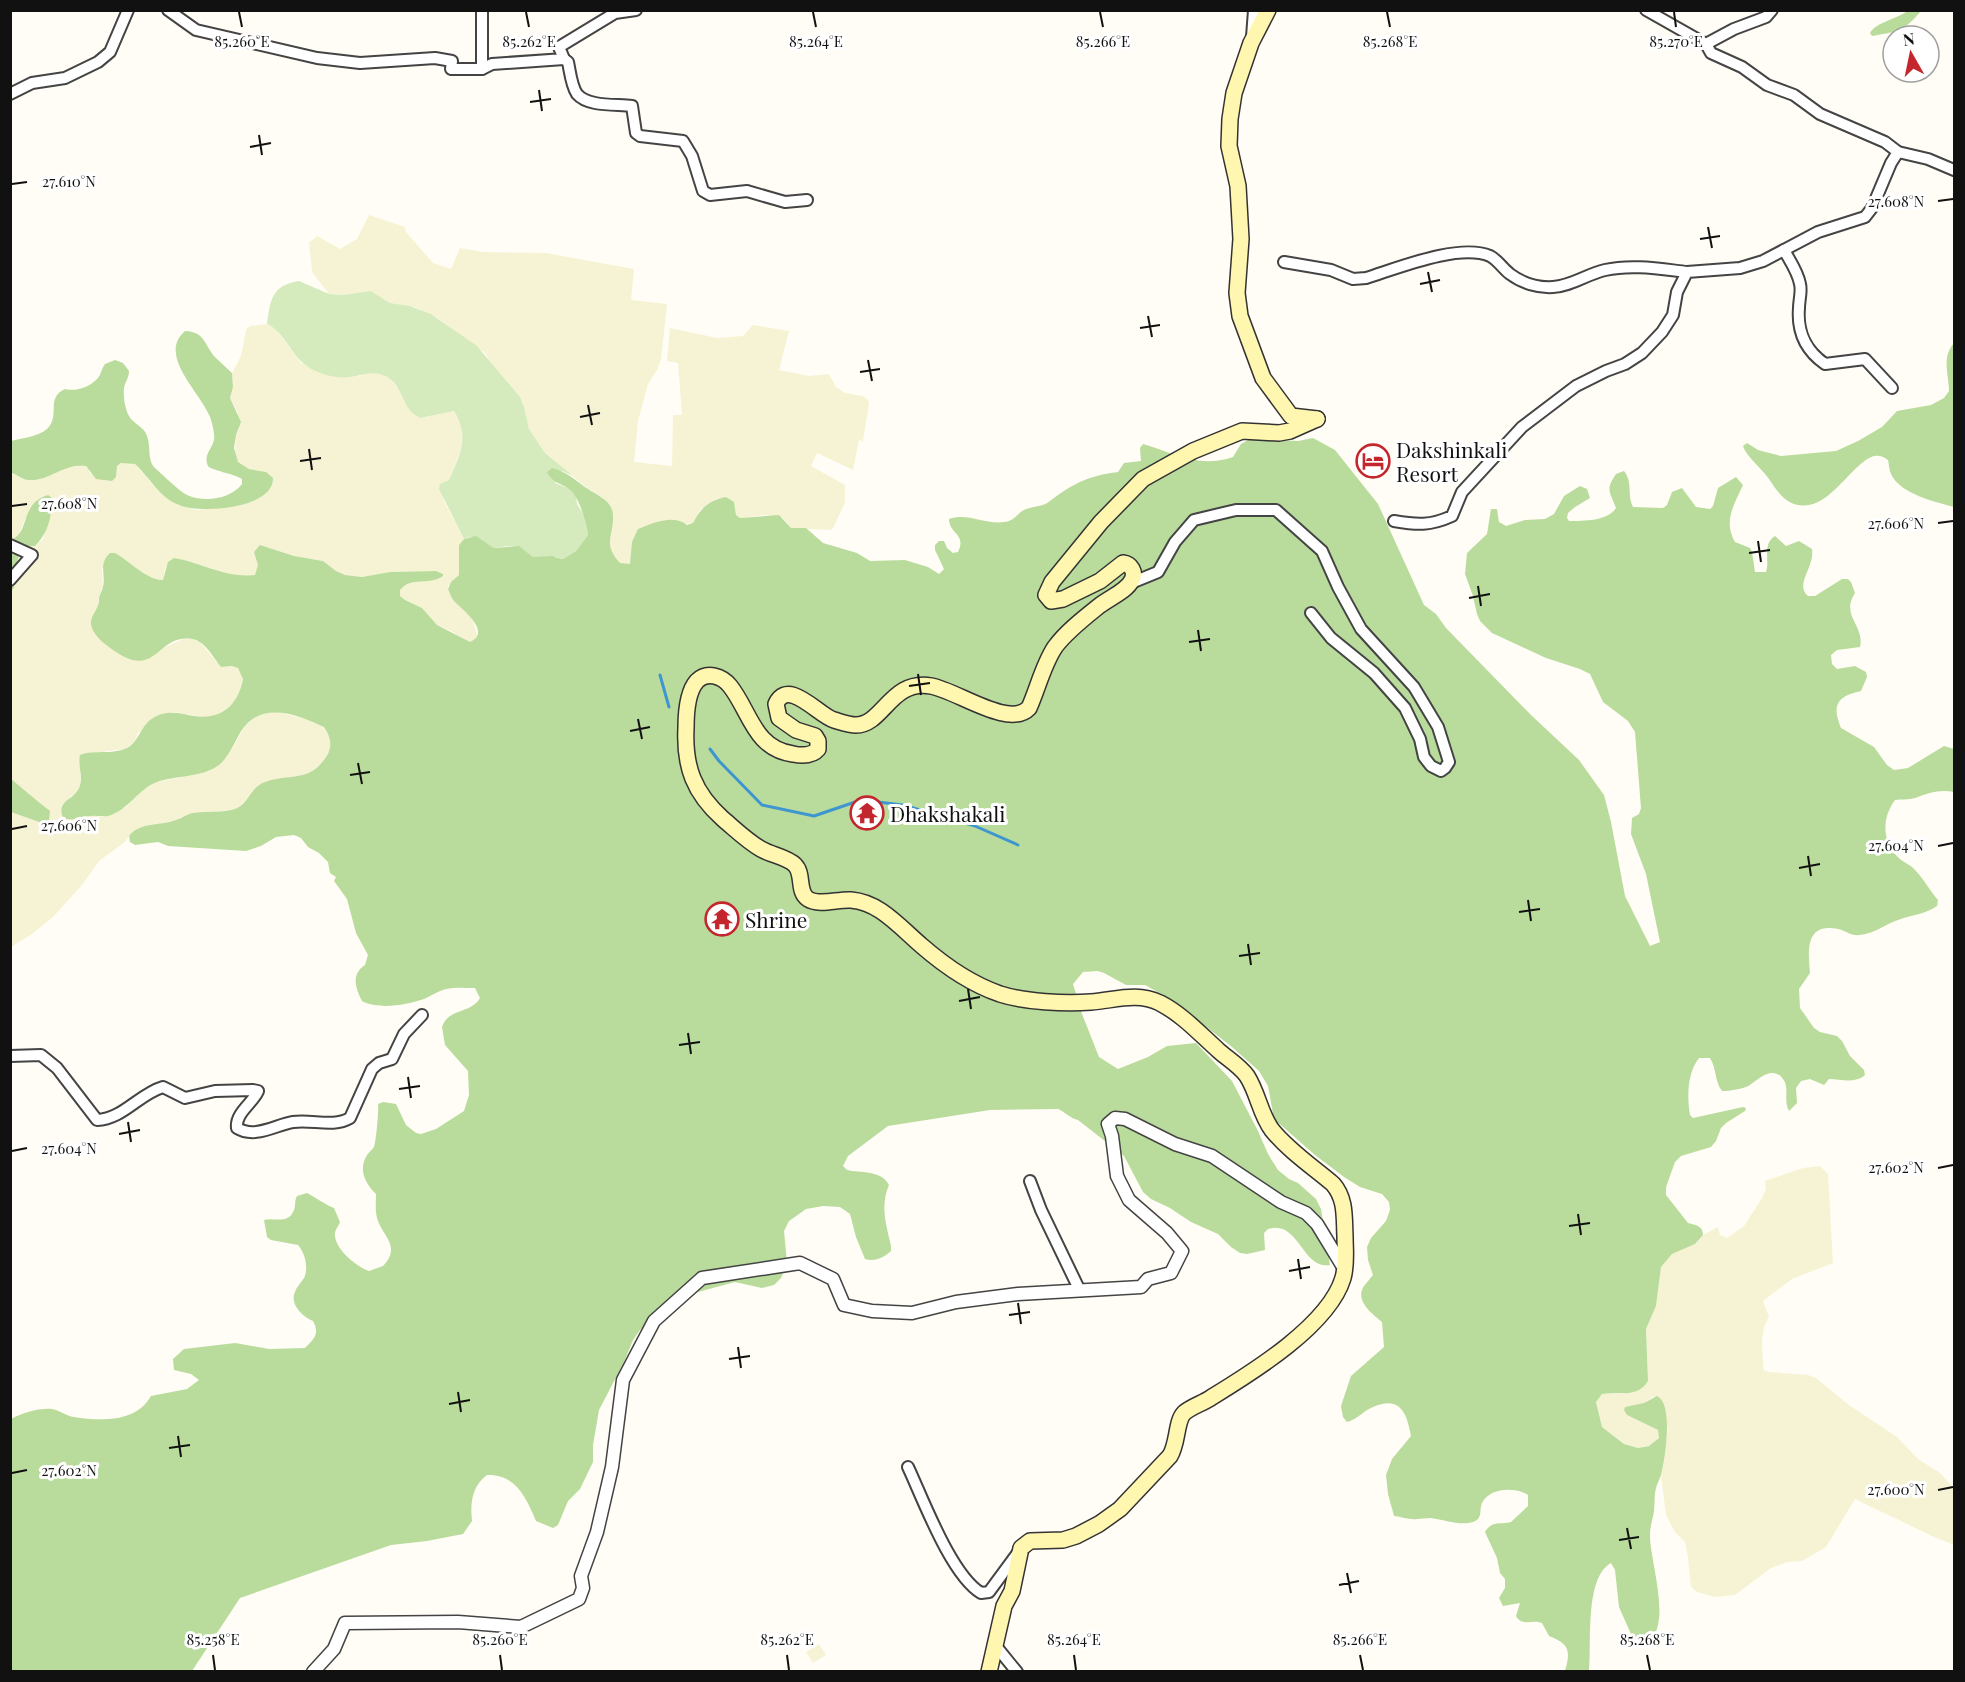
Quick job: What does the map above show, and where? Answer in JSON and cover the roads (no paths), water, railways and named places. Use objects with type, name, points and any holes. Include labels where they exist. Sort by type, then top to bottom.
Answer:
[{"type":"main road","points":[[990,1671],[1004,1606],[1012,1591],[1022,1548],[1030,1541],[1063,1540],[1076,1536],[1099,1524],[1120,1509],[1170,1456],[1175,1448],[1182,1415],[1218,1394],[1290,1343],[1327,1306],[1342,1281],[1345,1270],[1344,1209],[1337,1190],[1272,1129],[1245,1074],[1186,1020],[1161,1004],[1138,996],[1091,1002],[1054,1002],[1003,995],[987,989],[947,966],[896,922],[870,905],[852,900],[817,902],[810,900],[803,893],[801,876],[792,862],[762,850],[734,829],[701,796],[689,770],[685,734],[686,715],[692,689],[704,677],[715,676],[725,681],[763,739],[778,750],[796,755],[814,753],[819,744],[815,736],[796,730],[779,718],[776,704],[780,698],[787,695],[801,698],[830,719],[856,725],[867,722],[896,695],[916,686],[941,688],[999,713],[1019,714],[1029,708],[1050,656],[1059,642],[1100,605],[1131,583],[1134,575],[1132,568],[1129,564],[1123,563],[1104,579],[1063,599],[1051,601],[1046,595],[1052,582],[1105,517],[1147,476],[1193,451],[1242,431],[1279,433],[1317,419],[1291,416],[1263,378],[1240,316],[1237,293],[1240,239],[1238,186],[1229,146],[1230,119],[1234,93],[1251,43],[1268,10]]},
{"type":"street","points":[[10,94],[32,84],[65,78],[98,62],[110,52],[128,10]]},
{"type":"street","points":[[168,10],[196,30],[317,57],[360,63],[435,58],[452,60],[451,69],[482,69],[492,64],[564,59]]},
{"type":"street","points":[[482,10],[482,69]]},
{"type":"street","points":[[636,10],[615,13],[559,48],[568,62],[577,94],[587,101],[632,106],[636,132],[640,136],[683,141],[692,156],[703,191],[710,195],[747,191],[785,202],[807,200]]},
{"type":"street","points":[[1251,43],[1254,10]]},
{"type":"street","points":[[1646,10],[1706,44],[1711,53],[1742,68],[1767,85],[1794,95],[1820,114],[1885,142],[1898,152],[1928,159],[1954,170]]},
{"type":"street","points":[[1706,44],[1734,28],[1766,17],[1772,10]]},
{"type":"street","points":[[1284,262],[1331,270],[1353,279],[1366,278],[1450,254],[1471,251],[1492,257],[1510,275],[1533,286],[1554,287],[1577,281],[1603,270],[1622,267],[1687,272],[1740,268],[1763,261],[1818,232],[1865,217],[1872,208],[1898,152]]},
{"type":"street","points":[[1784,250],[1801,285],[1798,320],[1807,347],[1825,364],[1865,359],[1892,388]]},
{"type":"street","points":[[1394,521],[1435,524],[1452,516],[1462,492],[1522,427],[1576,386],[1625,364],[1642,353],[1656,339],[1673,315],[1677,292],[1687,272]]},
{"type":"street","points":[[1131,583],[1158,572],[1175,542],[1194,520],[1236,510],[1276,510],[1322,552],[1338,587],[1362,629],[1413,687],[1438,727],[1449,762],[1445,768],[1441,771],[1431,766],[1424,757],[1420,739],[1405,708],[1374,673],[1331,639],[1311,613]]},
{"type":"street","points":[[10,545],[32,555],[10,580]]},
{"type":"street","points":[[10,1056],[41,1055],[57,1068],[97,1120],[110,1119],[151,1091],[163,1087],[185,1098],[215,1091],[253,1090],[258,1091],[241,1114],[236,1124],[237,1128],[242,1131],[267,1131],[290,1122],[332,1124],[350,1118],[372,1070],[379,1063],[392,1059],[404,1034],[422,1015]]},
{"type":"street","points":[[313,1671],[334,1649],[345,1623],[458,1622],[521,1628],[579,1599],[583,1588],[581,1576],[597,1532],[612,1467],[623,1380],[654,1322],[702,1278],[800,1263],[832,1279],[844,1305],[872,1311],[912,1313],[956,1302],[1018,1294],[1141,1287],[1148,1279],[1171,1273],[1182,1251],[1167,1233],[1129,1200],[1117,1176],[1108,1124],[1115,1118],[1125,1119],[1175,1144],[1212,1156],[1281,1202],[1306,1213],[1317,1224],[1345,1270]]},
{"type":"street","points":[[1030,1181],[1041,1210],[1080,1291]]},
{"type":"street","points":[[908,1467],[941,1538],[962,1576],[974,1589],[981,1593],[989,1592],[1022,1548]]},
{"type":"street","points":[[995,1644],[1017,1671]]},
{"type":"waterway","points":[[660,675],[669,707]]},
{"type":"waterway","points":[[710,749],[762,805],[814,816],[861,800],[903,805],[975,826],[1018,845]]},
{"type":"place","name":"Dakshinkali Resort","points":[[1373,461]]},
{"type":"place","name":"Dhakshakali","points":[[867,813]]},
{"type":"place","name":"Shrine","points":[[722,919]]}]
